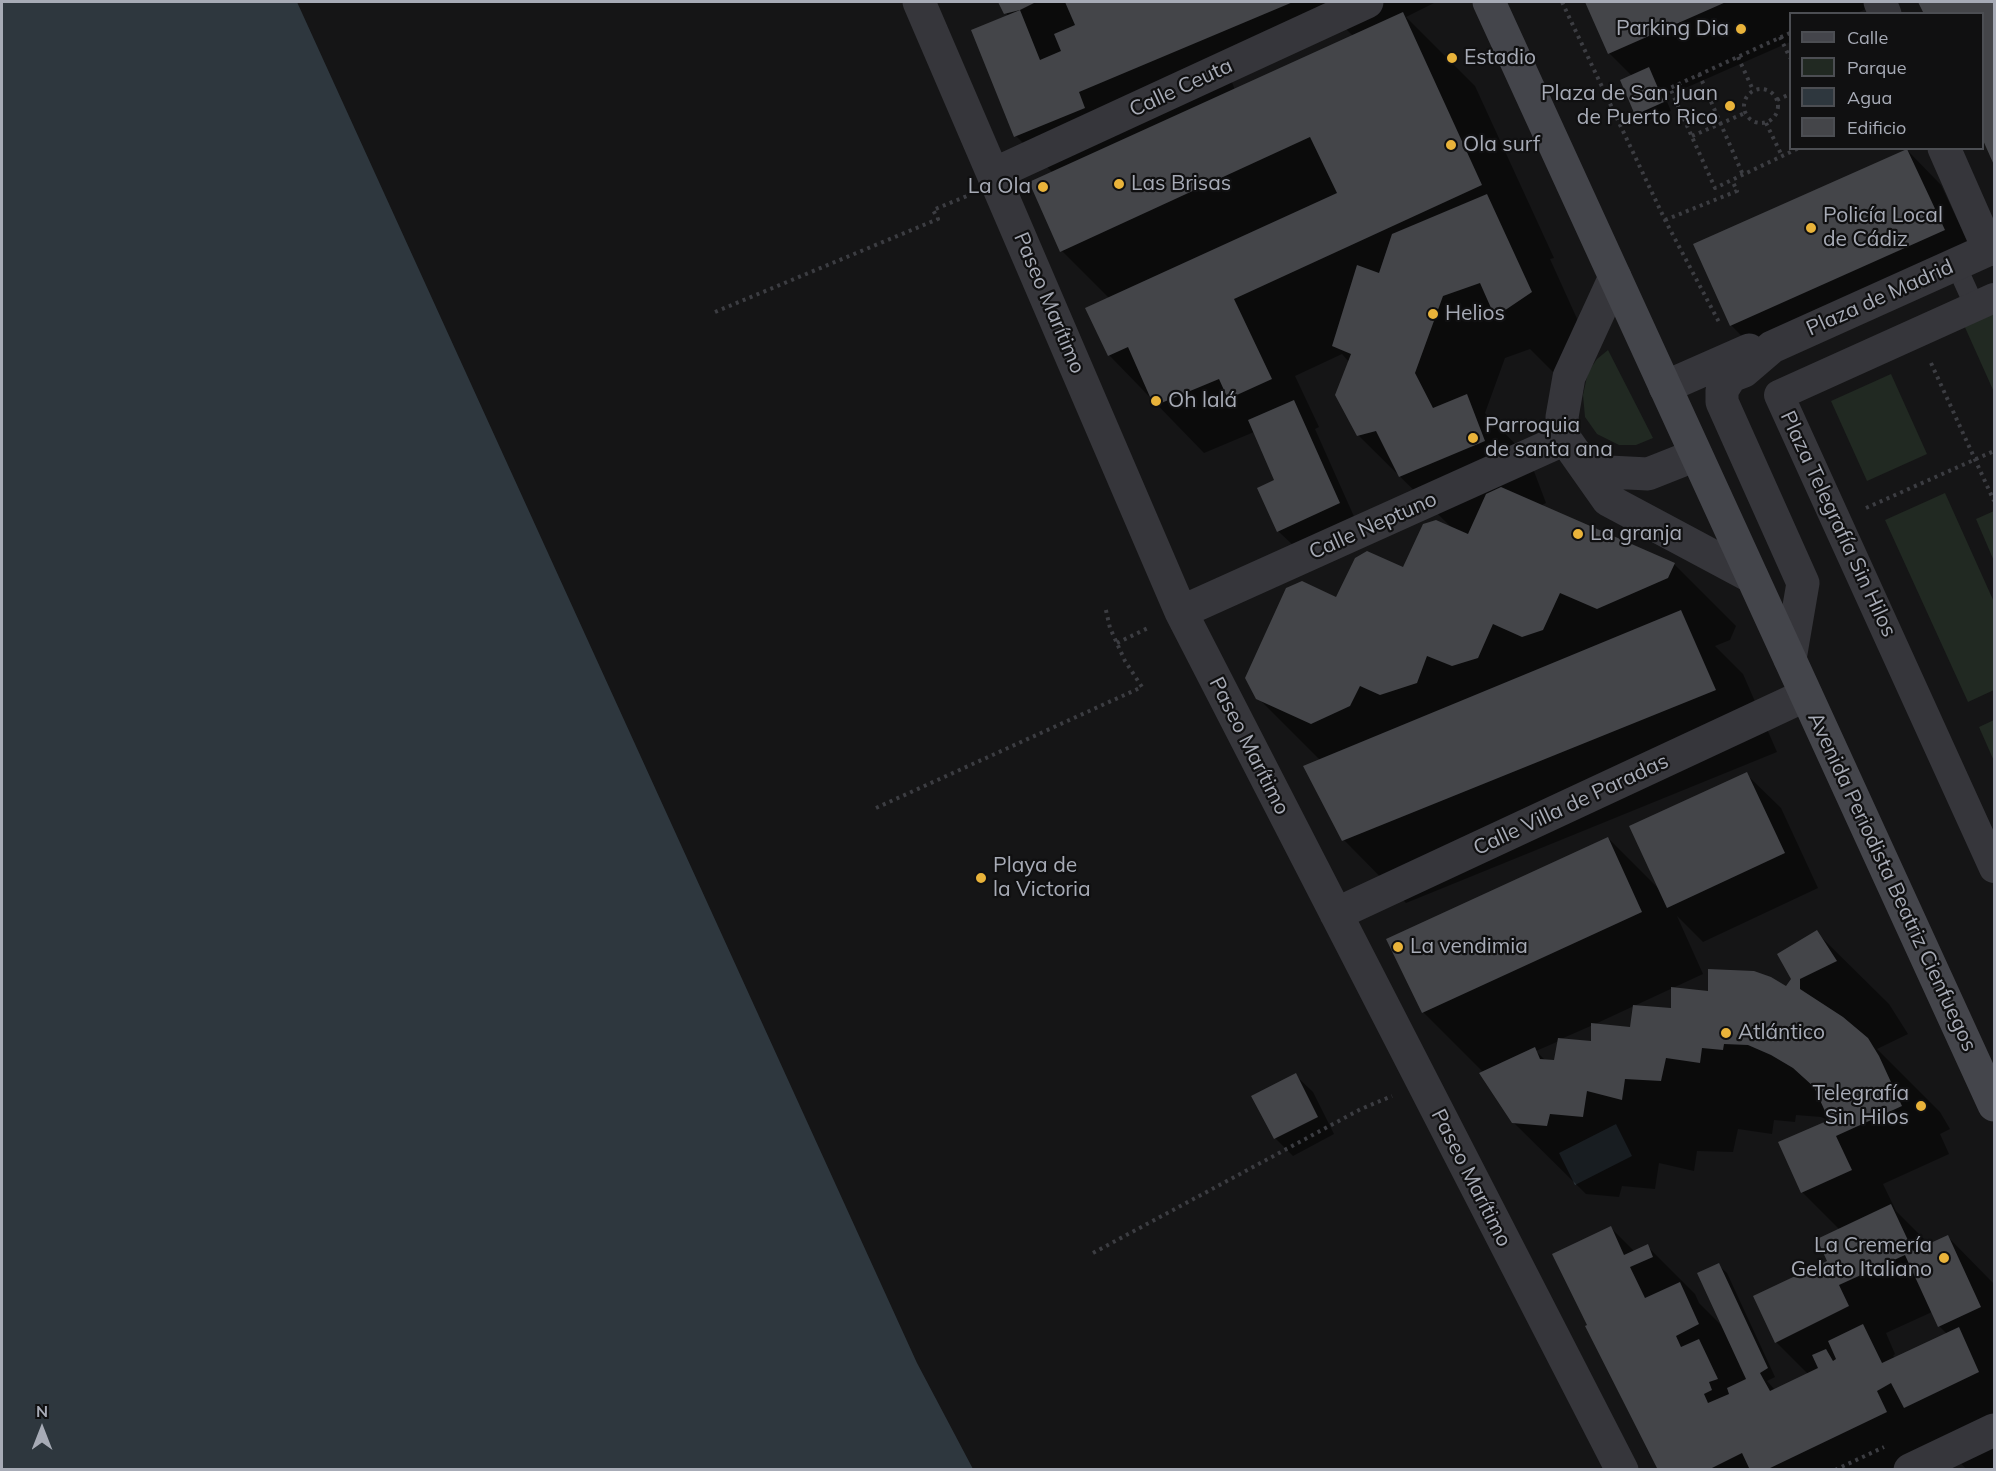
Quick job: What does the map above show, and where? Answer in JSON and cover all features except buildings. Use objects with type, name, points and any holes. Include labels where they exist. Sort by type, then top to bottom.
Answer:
[{"type":"main road","name":"Avenida Periodista Beatriz Cienfuegos","points":[[1489,2],[1995,1105]]},
{"type":"street","name":"Paseo Marítimo","points":[[919,2],[994,174],[1167,619],[1336,914],[1622,1470]]},
{"type":"street","name":"Calle Ceuta","points":[[994,174],[1367,2]]},
{"type":"street","name":"Plaza de Madrid","points":[[1790,659],[1803,583],[1722,402],[1722,390],[1731,376],[1744,371],[1772,347],[1992,248],[1945,150]]},
{"type":"street","points":[[1615,277],[1569,377],[1562,417],[1572,448],[1608,500],[1752,577]]},
{"type":"street","name":"Plaza Telegrafía Sin Hilos","points":[[1985,302],[1779,395],[1995,868]]},
{"type":"street","name":"Plaza de Madrid","points":[[1665,387],[1751,349],[1772,347]]},
{"type":"street","points":[[1572,448],[1609,472],[1648,474],[1696,455]]},
{"type":"street","name":"Calle Neptuno","points":[[1167,619],[1572,448]]},
{"type":"street","name":"Calle Villa de Paradas","points":[[1336,914],[1806,695]]},
{"type":"street","points":[[1910,1470],[1995,1430]]},
{"type":"lane","points":[[1956,265],[1985,302]]},
{"type":"path","points":[[1562,2],[1665,220],[1720,324]]},
{"type":"path","points":[[1789,34],[1670,88],[1715,188],[1795,150]]},
{"type":"path","points":[[1780,37],[1789,54]]},
{"type":"path","points":[[1738,57],[1753,90]]},
{"type":"path","points":[[1699,74],[1743,175]]},
{"type":"path","points":[[1764,89],[1774,95],[1777,100],[1775,116],[1766,123],[1755,123],[1749,120],[1745,113],[1743,104],[1745,98],[1753,90],[1764,89]]},
{"type":"path","points":[[1777,100],[1789,95]]},
{"type":"path","points":[[1692,136],[1745,113]]},
{"type":"path","points":[[1766,123],[1782,156]]},
{"type":"path","points":[[1665,220],[1737,190],[1732,180]]},
{"type":"path","points":[[716,312],[938,219],[933,210],[967,196]]},
{"type":"path","points":[[1928,355],[1995,501]]},
{"type":"path","points":[[1860,511],[1995,451]]},
{"type":"path","points":[[876,808],[1142,687],[1125,661],[1110,628],[1105,606]]},
{"type":"path","points":[[1117,643],[1167,619]]},
{"type":"path","points":[[1093,1253],[1361,1109],[1392,1096]]},
{"type":"green space","points":[[1994,298],[1994,392],[1959,314]]},
{"type":"green space","points":[[1608,350],[1653,438],[1636,445],[1619,445],[1597,434],[1585,417],[1583,395],[1588,372],[1597,359]]},
{"type":"green space","points":[[1891,374],[1927,454],[1867,481],[1831,401]]},
{"type":"green space","points":[[1945,493],[1994,602],[1994,690],[1968,702],[1885,520]]},
{"type":"green space","points":[[1994,511],[1994,561],[1976,519]]},
{"type":"green space","points":[[1994,720],[1994,761],[1979,727]]},
{"type":"water","points":[[2,2],[297,2],[917,1363],[973,1469],[2,1469]]},
{"type":"water","points":[[1616,1124],[1632,1156],[1575,1185],[1559,1153]]},
{"type":"place","name":"Parking Dia","points":[[1741,29]]},
{"type":"place","name":"Estadio","points":[[1452,58]]},
{"type":"place","name":"Plaza de San Juan de Puerto Rico","points":[[1730,106]]},
{"type":"place","name":"Ola surf","points":[[1451,145]]},
{"type":"place","name":"Las Brisas","points":[[1119,184]]},
{"type":"place","name":"La Ola","points":[[1043,187]]},
{"type":"place","name":"Policía Local de Cádiz","points":[[1811,228]]},
{"type":"place","name":"Helios","points":[[1433,314]]},
{"type":"place","name":"Oh lalá","points":[[1156,401]]},
{"type":"place","name":"Parroquia de santa ana","points":[[1473,438]]},
{"type":"place","name":"La granja","points":[[1578,534]]},
{"type":"place","name":"Playa de la Victoria","points":[[981,878]]},
{"type":"place","name":"La vendimia","points":[[1398,947]]},
{"type":"place","name":"Atlántico","points":[[1726,1033]]},
{"type":"place","name":"Telegrafía Sin Hilos","points":[[1921,1106]]},
{"type":"place","name":"La Cremería Gelato Italiano","points":[[1944,1258]]}]
